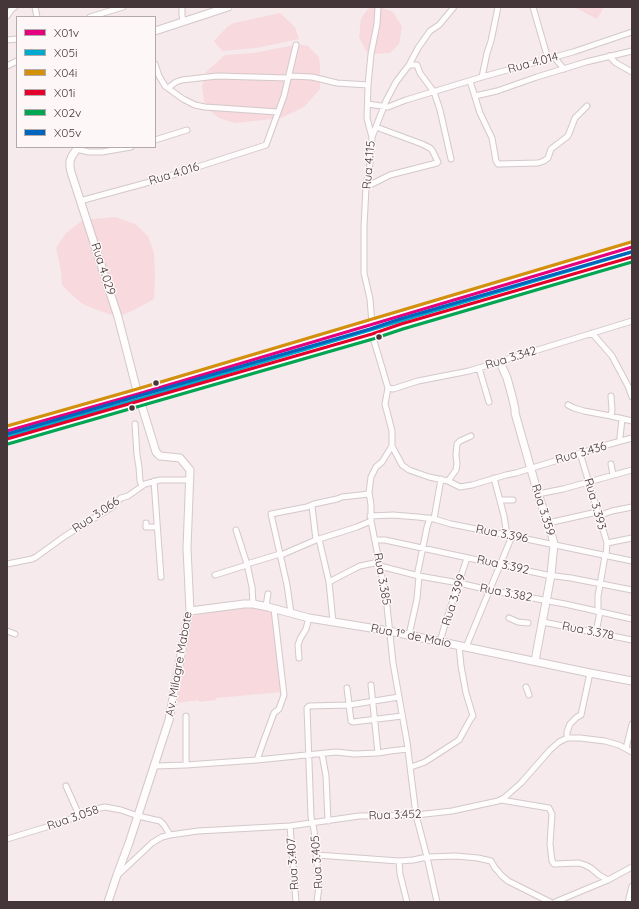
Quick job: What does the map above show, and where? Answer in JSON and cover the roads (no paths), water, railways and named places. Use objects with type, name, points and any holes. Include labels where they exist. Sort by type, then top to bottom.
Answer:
[{"type":"street","points":[[7,16],[15,7]]},
{"type":"street","points":[[93,16],[123,7]]},
{"type":"street","points":[[182,7],[183,21]]},
{"type":"street","points":[[156,30],[228,7]]},
{"type":"street","name":"Rua 4.115","points":[[372,324],[370,299],[364,273],[364,227],[366,187],[370,164],[372,137],[368,118],[368,85],[378,7]]},
{"type":"street","points":[[372,137],[383,107],[396,82],[409,65],[422,41],[454,7]]},
{"type":"street","points":[[482,78],[498,7]]},
{"type":"street","points":[[533,7],[548,59]]},
{"type":"street","name":"Rua 4.014","points":[[383,107],[388,107],[406,100],[470,81],[580,50],[632,32]]},
{"type":"street","points":[[156,66],[164,85],[183,99],[200,107],[278,112],[284,96],[296,45]]},
{"type":"street","points":[[475,96],[497,91],[537,77],[609,56],[632,51]]},
{"type":"street","points":[[609,56],[616,63],[632,72]]},
{"type":"street","points":[[554,57],[564,69]]},
{"type":"street","points":[[7,66],[16,62]]},
{"type":"street","points":[[409,65],[417,65],[420,73],[434,92],[452,159]]},
{"type":"street","points":[[168,88],[176,82],[182,80],[217,76],[312,78],[336,83],[368,85]]},
{"type":"street","points":[[470,81],[480,113],[492,138],[496,161],[500,164],[538,163],[544,161],[548,158],[551,149],[568,136],[575,118],[587,106]]},
{"type":"street","points":[[368,104],[383,107]]},
{"type":"street","name":"Rua 4.016","points":[[80,201],[157,180],[265,146],[278,112]]},
{"type":"street","points":[[366,187],[390,175],[438,162],[430,148],[376,127]]},
{"type":"street","points":[[156,140],[187,130]]},
{"type":"street","points":[[77,148],[89,152],[102,152],[125,148]]},
{"type":"street","name":"Rua 4.029","points":[[77,148],[70,161],[70,167],[118,317],[138,399]]},
{"type":"street","points":[[7,440],[138,399],[158,388],[632,247]]},
{"type":"street","points":[[7,431],[138,399],[372,334],[401,324],[632,256]]},
{"type":"street","points":[[595,258],[598,267]]},
{"type":"street","points":[[399,316],[401,324]]},
{"type":"street","name":"Rua 3.342","points":[[388,388],[393,389],[418,381],[479,368],[632,321]]},
{"type":"street","points":[[592,333],[612,356],[628,386],[632,397]]},
{"type":"street","points":[[372,334],[388,388],[386,404],[392,431],[392,446]]},
{"type":"street","name":"Rua 3.359","points":[[500,362],[507,378],[515,413],[554,544],[547,601],[535,661]]},
{"type":"street","points":[[479,368],[489,402]]},
{"type":"street","points":[[611,396],[611,416]]},
{"type":"street","name":"Av. Milagre Mabote","points":[[108,902],[169,720],[190,611],[187,548],[190,470],[180,458],[160,456],[156,452],[138,399]]},
{"type":"street","points":[[568,406],[584,411],[632,421]]},
{"type":"street","points":[[620,441],[622,419]]},
{"type":"street","points":[[135,424],[139,474],[142,486]]},
{"type":"street","points":[[448,481],[456,470],[457,444],[471,436]]},
{"type":"street","name":"Rua 3.436","points":[[392,446],[402,465],[409,470],[429,477],[448,481],[460,487],[506,474],[531,469],[632,438]]},
{"type":"street","name":"Rua 3.385","points":[[392,446],[372,473],[369,486],[371,518],[387,606],[393,663],[411,767],[416,815],[437,902]]},
{"type":"street","name":"Rua 3.393","points":[[580,453],[606,543],[598,596],[599,612],[596,632]]},
{"type":"street","points":[[611,464],[613,475]]},
{"type":"street","points":[[538,494],[563,489],[632,470]]},
{"type":"street","points":[[411,767],[425,762],[459,740],[473,716],[466,693],[461,666],[462,646],[489,590],[510,536],[494,478]]},
{"type":"street","points":[[409,634],[417,599],[418,576],[427,527],[432,519],[441,479]]},
{"type":"street","name":"Rua 3.066","points":[[7,564],[36,557],[65,536],[112,507],[121,498],[128,496],[145,484],[160,480],[190,480]]},
{"type":"street","points":[[154,481],[161,577]]},
{"type":"street","points":[[291,613],[289,596],[271,514],[312,506],[342,497],[369,494]]},
{"type":"street","points":[[500,500],[513,500]]},
{"type":"street","points":[[312,506],[317,540],[329,582],[333,622]]},
{"type":"street","points":[[548,523],[632,507]]},
{"type":"street","name":"Rua 3.396","points":[[215,575],[289,552],[317,540],[357,527],[371,518],[393,515],[432,519],[632,561]]},
{"type":"street","points":[[146,523],[146,527],[157,526]]},
{"type":"street","points":[[236,530],[247,564],[252,587],[253,604]]},
{"type":"street","points":[[606,543],[632,538]]},
{"type":"street","name":"Rua 3.392","points":[[375,540],[385,540],[467,558],[632,590]]},
{"type":"street","name":"Rua 3.399","points":[[440,642],[467,558]]},
{"type":"street","points":[[329,582],[356,568],[380,564]]},
{"type":"street","name":"Rua 3.382","points":[[380,564],[418,576],[459,583],[632,619]]},
{"type":"street","points":[[266,606],[268,594]]},
{"type":"street","name":"Rua 1º de Maio","points":[[190,611],[244,604],[266,606],[309,618],[409,634],[440,642],[632,681]]},
{"type":"street","points":[[257,760],[274,713],[279,709],[284,695],[274,609]]},
{"type":"street","points":[[299,658],[298,645],[306,629],[309,618]]},
{"type":"street","points":[[509,618],[518,622],[528,623]]},
{"type":"street","name":"Rua 3.378","points":[[543,622],[632,640]]},
{"type":"street","points":[[7,631],[15,634]]},
{"type":"street","points":[[590,673],[581,715],[570,724],[567,732],[567,738],[596,739],[619,745],[632,752]]},
{"type":"street","points":[[371,685],[378,753]]},
{"type":"street","points":[[526,687],[529,695]]},
{"type":"street","points":[[347,688],[352,722],[402,716]]},
{"type":"street","points":[[349,705],[399,697]]},
{"type":"street","name":"Rua 3.405","points":[[317,902],[319,896],[319,886],[317,855],[311,817],[306,708],[308,706],[349,705]]},
{"type":"street","points":[[186,716],[186,765]]},
{"type":"street","points":[[626,748],[632,724]]},
{"type":"street","name":"Rua 3.452","points":[[117,875],[152,843],[162,837],[170,835],[198,831],[290,826],[365,816],[416,815],[452,811],[501,800],[521,784],[550,750],[559,742],[567,738]]},
{"type":"street","points":[[154,766],[257,760],[336,752],[354,754],[378,753],[408,749]]},
{"type":"street","points":[[322,754],[326,776],[328,821]]},
{"type":"street","points":[[66,786],[79,815]]},
{"type":"street","points":[[501,800],[549,808],[552,814],[550,844],[552,861],[554,864],[585,865],[608,880]]},
{"type":"street","name":"Rua 3.058","points":[[7,839],[63,822],[96,808],[105,807],[121,810],[138,816]]},
{"type":"street","points":[[138,816],[162,823],[170,835]]},
{"type":"street","name":"Rua 3.407","points":[[290,826],[296,902]]},
{"type":"street","points":[[317,855],[399,861],[427,857],[464,856],[491,861],[494,868],[508,881],[550,902]]},
{"type":"street","points":[[399,861],[400,874],[407,902]]},
{"type":"street","points":[[555,902],[608,880],[632,867]]},
{"type":"street","points":[[628,902],[632,886]]}]
